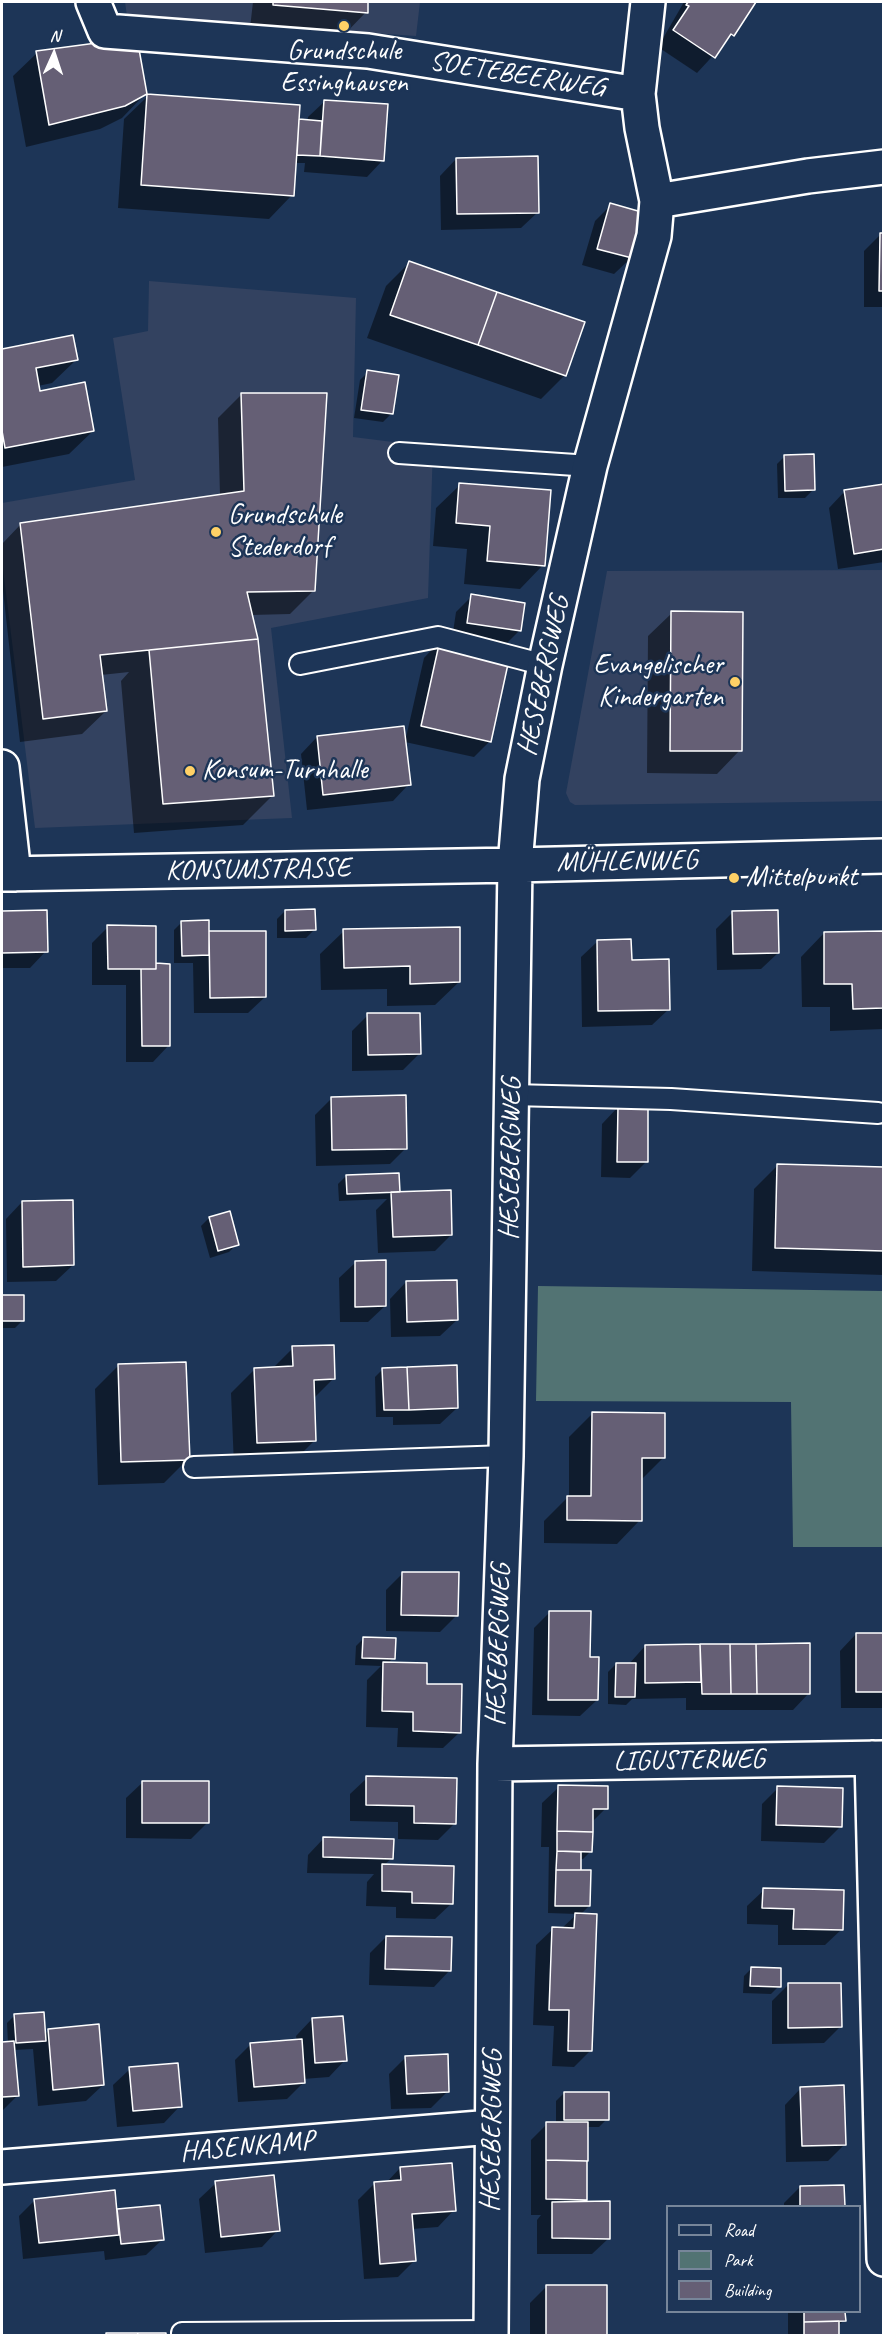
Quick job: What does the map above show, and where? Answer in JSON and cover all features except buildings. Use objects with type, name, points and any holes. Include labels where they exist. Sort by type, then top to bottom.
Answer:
[{"type":"street","name":"SOETEBEERWEG","points":[[93,2],[105,31],[368,51],[638,94]]},
{"type":"street","name":"HESEBERGWEG","points":[[490,2333],[495,1764],[506,1456],[514,865],[522,779],[545,664],[590,466],[654,236],[657,201],[642,128],[638,94],[648,2]]},
{"type":"street","points":[[657,201],[808,176],[884,167]]},
{"type":"street","points":[[2,766],[8,874]]},
{"type":"street","name":"MÜHLENWEG","points":[[514,865],[884,856]]},
{"type":"street","name":"KONSUMSTRASSE","points":[[8,874],[514,865]]},
{"type":"street","points":[[878,1758],[884,2259]]},
{"type":"street","name":"LIGUSTERWEG","points":[[495,1764],[878,1758]]},
{"type":"street","name":"HASENKAMP","points":[[2,2167],[492,2127]]},
{"type":"lane","points":[[399,453],[590,466]]},
{"type":"lane","points":[[300,664],[438,637],[545,664]]},
{"type":"lane","points":[[512,1095],[670,1099],[878,1113]]},
{"type":"lane","points":[[194,1467],[506,1456]]},
{"type":"lane","points":[[182,2336],[182,2333],[490,2333]]},
{"type":"shaded area","name":"Grundschule Essinghausen","points":[[125,2],[420,2],[416,36],[127,16]]},
{"type":"shaded area","name":"Grundschule Stederdorf","points":[[149,281],[356,298],[353,437],[433,447],[428,598],[271,628],[292,818],[35,828],[2,561],[2,503],[135,480],[113,338],[148,331]]},
{"type":"shaded area","name":"Evangelischer Kindergarten","points":[[883,570],[883,801],[575,805],[570,802],[566,793],[607,571]]},
{"type":"green space","points":[[538,1286],[883,1291],[883,1547],[793,1547],[791,1402],[536,1401]]},
{"type":"place","name":"Grundschule Essinghausen","points":[[344,26]]},
{"type":"place","name":"Grundschule Stederdorf","points":[[216,532]]},
{"type":"place","name":"Evangelischer Kindergarten","points":[[735,682]]},
{"type":"place","name":"Konsum-Turnhalle","points":[[190,771]]},
{"type":"place","name":"Mittelpunkt","points":[[734,878]]}]
